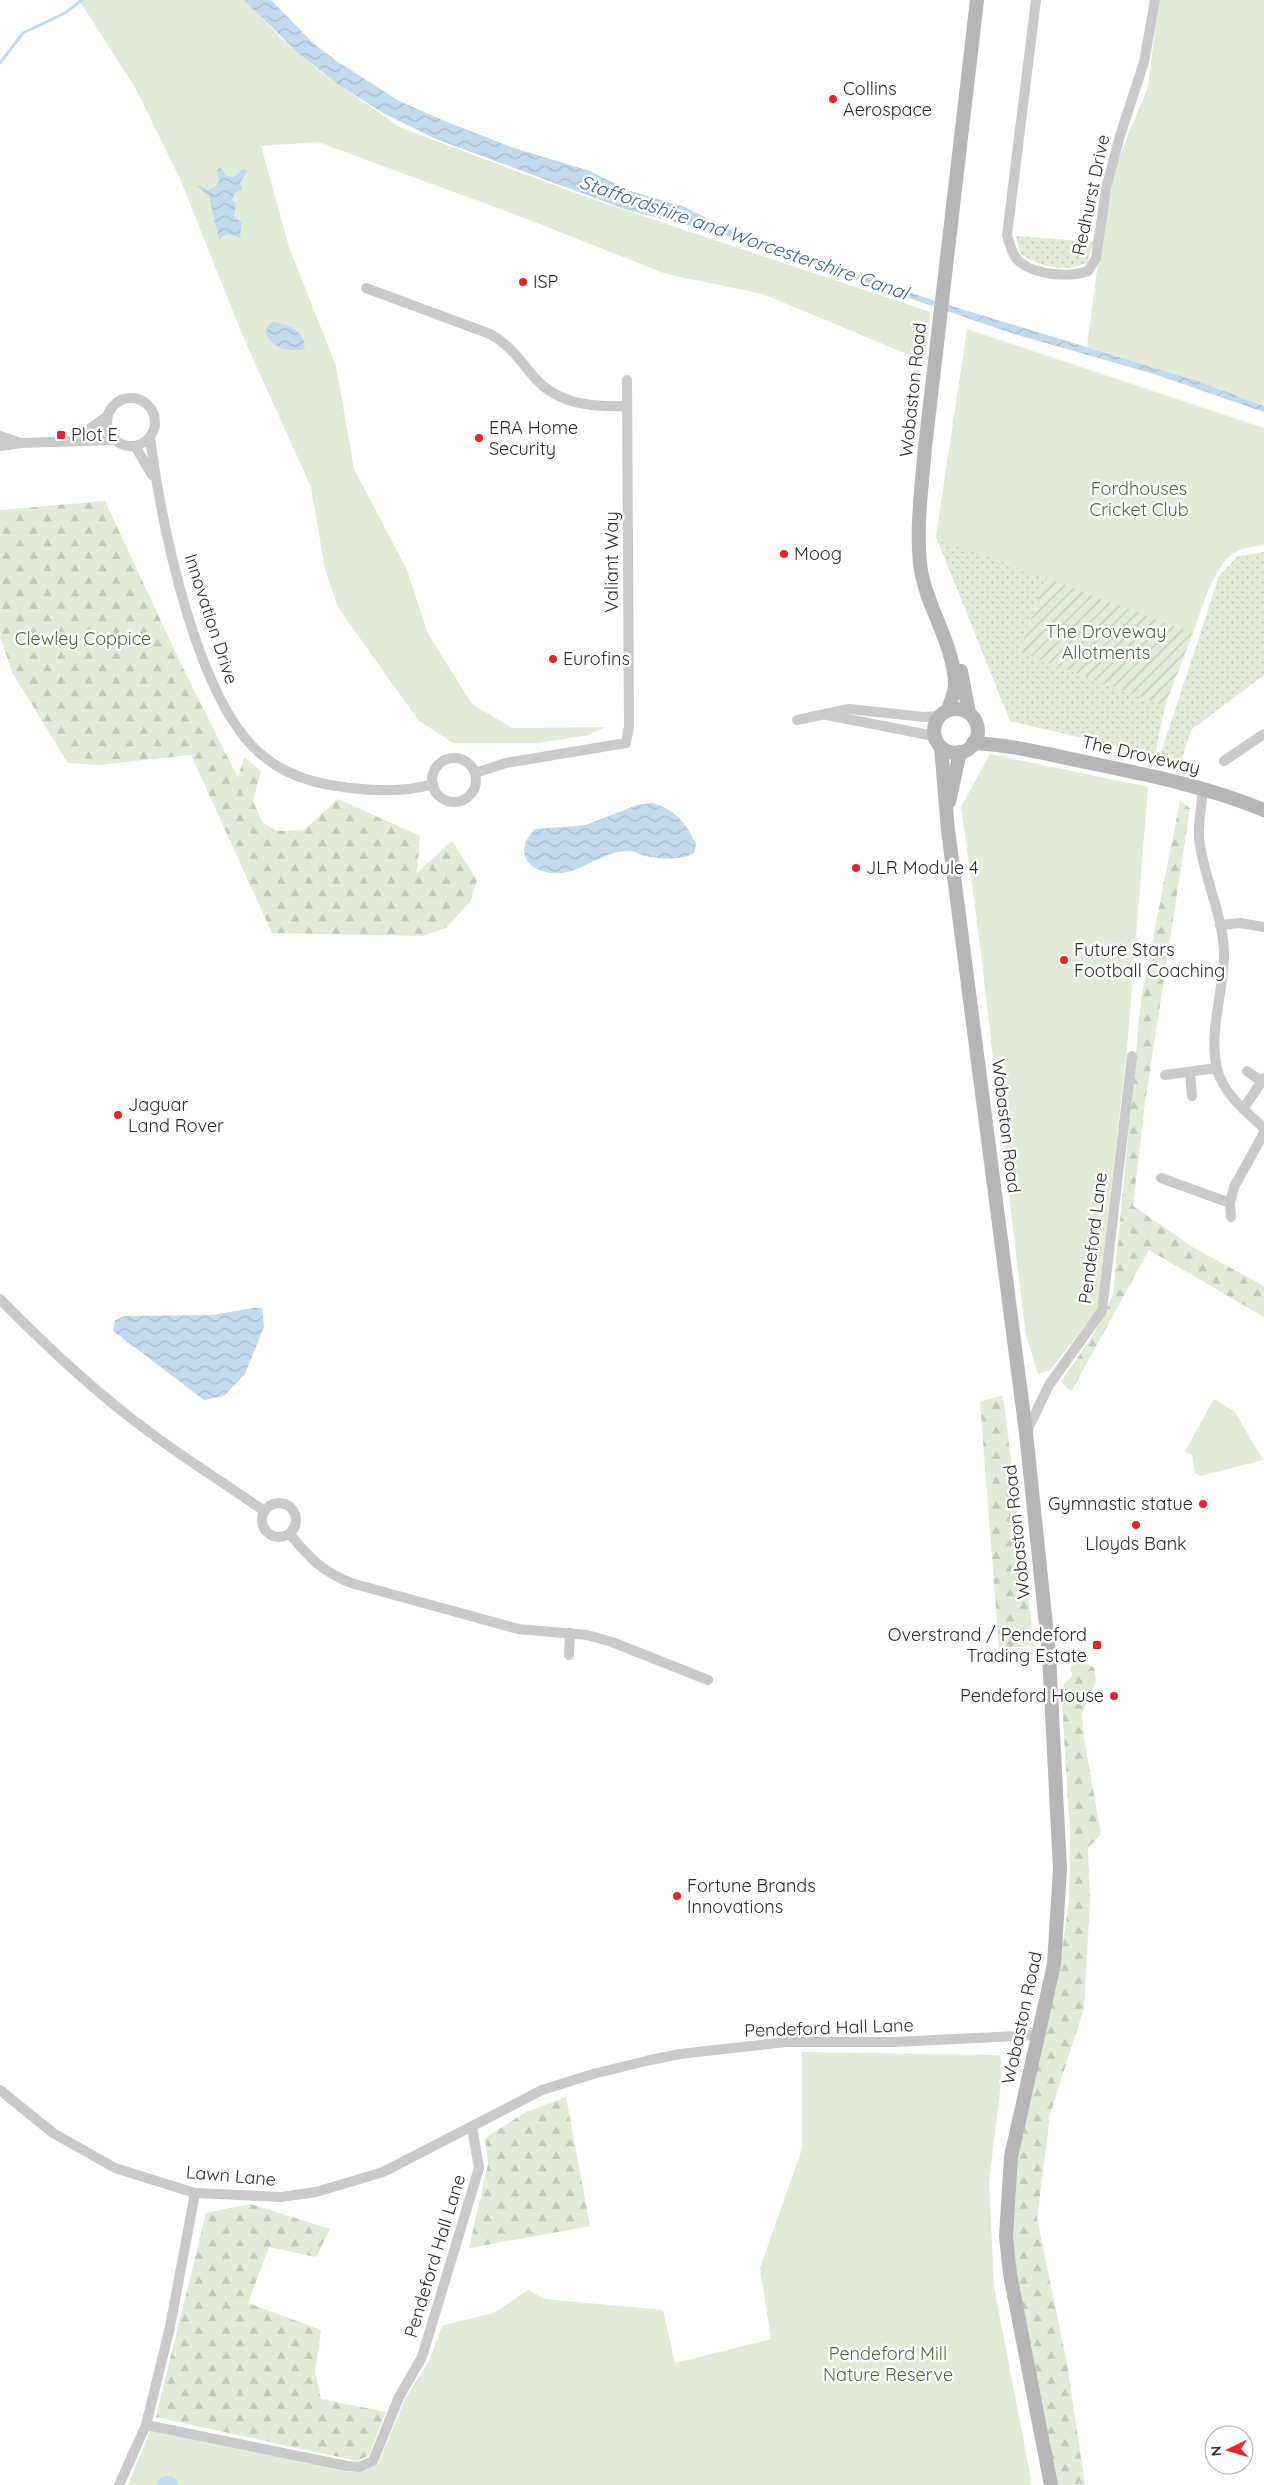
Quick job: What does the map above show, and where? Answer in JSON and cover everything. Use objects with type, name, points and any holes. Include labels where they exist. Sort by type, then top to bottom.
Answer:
[{"type":"street","name":"Wobaston Road","points":[[943,713],[955,686],[950,655],[930,603],[920,564],[920,518],[925,447],[971,62],[976,0]]},
{"type":"street","name":"Wobaston Road","points":[[971,62],[985,0]]},
{"type":"street","name":"Redhurst Drive","points":[[1036,0],[1008,235],[1012,253],[1022,264],[1041,271],[1074,275],[1088,271],[1096,258],[1106,188],[1120,136],[1144,62],[1155,0]]},
{"type":"street","points":[[366,288],[490,334],[505,342],[536,379],[548,390],[564,399],[600,407],[627,406]]},
{"type":"street","name":"Valiant Way","points":[[475,773],[506,763],[626,743],[629,727],[627,380]]},
{"type":"street","points":[[0,446],[75,440],[114,440],[127,446],[134,446],[150,438],[155,422],[154,413],[144,401],[129,398],[122,399],[115,403],[107,416],[75,440]]},
{"type":"street","points":[[107,416],[107,429],[114,440]]},
{"type":"street","points":[[0,436],[21,443]]},
{"type":"street","name":"Innovation Drive","points":[[150,438],[155,481],[180,588],[202,656],[224,708],[250,743],[262,755],[286,772],[327,785],[391,790],[433,784]]},
{"type":"street","name":"Innovation Drive","points":[[134,446],[155,481]]},
{"type":"street","name":"Wobaston Road","points":[[930,603],[958,654],[969,713]]},
{"type":"street","points":[[797,720],[823,714],[849,709],[924,717],[958,709],[969,713],[975,720],[978,729],[974,743],[960,752],[950,752],[938,741],[823,714]]},
{"type":"street","points":[[938,741],[934,726],[943,713]]},
{"type":"street","name":"The Droveway","points":[[978,729],[1008,745]]},
{"type":"street","points":[[1224,761],[1264,734]]},
{"type":"street","name":"Wobaston Road","points":[[938,741],[1026,1432],[1049,1654],[1060,1869],[1054,1964],[1011,2157],[1006,2236],[1012,2284],[1051,2485]]},
{"type":"street","name":"The Droveway","points":[[974,743],[1008,745],[1203,789],[1264,810]]},
{"type":"street","name":"Wobaston Road","points":[[946,810],[960,752]]},
{"type":"street","points":[[453,758],[462,760],[470,765],[475,773],[476,782],[473,791],[467,798],[459,802],[450,802],[442,798],[436,792],[433,784],[433,775],[437,767],[444,761],[453,758]]},
{"type":"street","points":[[1203,789],[1199,837],[1224,950],[1218,1007],[1217,1068],[1227,1090],[1243,1109],[1264,1128]]},
{"type":"street","points":[[1220,925],[1240,923],[1264,927]]},
{"type":"street","name":"Pendeford Lane","points":[[1026,1432],[1049,1385],[1102,1311],[1132,1056]]},
{"type":"street","points":[[1165,1075],[1217,1068]]},
{"type":"street","points":[[1243,1109],[1263,1080],[1247,1071]]},
{"type":"street","points":[[1190,1072],[1192,1096]]},
{"type":"street","points":[[1231,1217],[1230,1204],[1234,1187],[1264,1133]]},
{"type":"street","points":[[1161,1178],[1230,1204]]},
{"type":"street","points":[[0,1299],[28,1328],[148,1432],[264,1510]]},
{"type":"street","points":[[277,1502],[291,1507],[297,1520],[295,1528],[290,1534],[278,1538],[267,1533],[262,1522],[264,1510],[277,1502]]},
{"type":"street","points":[[290,1534],[314,1563],[329,1574],[352,1583],[518,1629],[570,1633],[612,1642],[708,1680]]},
{"type":"street","points":[[569,1655],[570,1633]]},
{"type":"street","name":"Pendeford Hall Lane","points":[[146,2424],[347,2466],[359,2467],[373,2461],[399,2396],[422,2357],[479,2168],[472,2127],[542,2090],[593,2074],[680,2054],[786,2042],[894,2042],[1037,2035]]},
{"type":"street","name":"Lawn Lane","points":[[0,2090],[53,2133],[80,2150],[115,2168],[194,2193],[281,2197],[316,2192],[383,2172],[472,2127]]},
{"type":"street","points":[[119,2485],[146,2424],[170,2327],[194,2193]]},
{"type":"green space","points":[[79,0],[245,0],[280,37],[321,72],[401,128],[589,198],[930,312],[926,354],[907,354],[763,294],[666,274],[527,219],[318,142],[261,146],[289,247],[336,366],[354,469],[407,570],[428,634],[472,704],[512,728],[606,727],[588,735],[539,743],[453,743],[418,720],[338,607],[325,569],[311,487],[244,339],[181,181],[136,89]]},
{"type":"green space","points":[[1159,0],[1264,0],[1264,406],[1198,381],[1087,347],[1105,208],[1116,165],[1148,87]]},
{"type":"green space","points":[[1016,236],[1094,242],[1087,263],[1070,268],[1061,268],[1043,265],[1027,258],[1020,253]]},
{"type":"green space","name":"Fordhouses Cricket Club","points":[[967,329],[1264,428],[1264,545],[1241,550],[1226,560],[1209,590],[1193,633],[936,537]]},
{"type":"green space","name":"Clewley Coppice","points":[[105,501],[182,666],[238,778],[244,757],[261,771],[253,801],[262,822],[277,831],[304,830],[338,799],[420,836],[417,873],[452,841],[477,880],[470,902],[446,928],[423,936],[272,933],[191,755],[98,765],[68,763],[13,674],[0,637],[0,510]]},
{"type":"green space","points":[[936,537],[1046,578],[1019,652],[1165,706],[1155,755],[1010,721]]},
{"type":"green space","points":[[1264,552],[1264,675],[1191,730],[1180,765],[1158,762],[1219,576],[1238,556]]},
{"type":"green space","name":"The Droveway Allotments","points":[[1046,578],[1193,633],[1165,706],[1019,652]]},
{"type":"green space","points":[[990,754],[1148,787],[1127,1049],[1097,1311],[1050,1370],[1038,1374],[1026,1335],[977,920],[961,807]]},
{"type":"green space","points":[[1180,801],[1190,808],[1145,1103],[1133,1206],[1194,1248],[1264,1286],[1264,1317],[1149,1250],[1072,1390],[1066,1388],[1061,1381],[1097,1329],[1113,1294],[1141,999]]},
{"type":"green space","points":[[1003,1395],[1034,1646],[999,1648],[980,1402]]},
{"type":"green space","points":[[1214,1399],[1235,1412],[1263,1460],[1200,1476],[1195,1473],[1193,1456],[1185,1451]]},
{"type":"green space","points":[[1080,1660],[1094,1668],[1096,1681],[1082,1714],[1084,1738],[1101,1834],[1088,1848],[1090,1900],[1084,2008],[1050,2114],[1037,2219],[1067,2363],[1085,2485],[1058,2485],[1014,2271],[1011,2234],[1016,2158],[1060,1963],[1069,1901],[1070,1831],[1061,1688],[1072,1676],[1071,1668],[1074,1662]]},
{"type":"green space","name":"Pendeford Mill Nature Reserve","points":[[802,2052],[1000,2055],[1002,2074],[989,2182],[994,2287],[1032,2485],[128,2485],[150,2431],[350,2472],[362,2471],[378,2464],[405,2399],[429,2361],[442,2326],[494,2313],[528,2290],[544,2299],[663,2310],[675,2363],[771,2339],[760,2268],[802,2149]]},
{"type":"green space","points":[[566,2097],[590,2226],[469,2248],[488,2164],[485,2138],[526,2112]]},
{"type":"green space","points":[[251,2204],[330,2229],[316,2257],[269,2247],[248,2303],[321,2330],[315,2372],[321,2399],[386,2412],[369,2455],[357,2461],[156,2417],[206,2213]]},
{"type":"water","name":"Staffordshire and Worcestershire Canal","points":[[244,0],[271,0],[314,44],[335,60],[399,101],[447,122],[511,147],[590,171],[627,190],[685,207],[726,228],[932,300],[1198,381],[1264,406],[1264,412],[1154,374],[1011,333],[722,234],[627,210],[436,139],[383,113],[339,85],[298,53]]},
{"type":"water","points":[[219,168],[222,169],[226,176],[234,177],[243,169],[248,170],[240,183],[242,189],[235,193],[232,200],[236,203],[234,217],[242,222],[240,238],[230,235],[222,236],[219,240],[209,196],[198,187],[199,185],[208,190],[215,187],[219,182],[217,171]]},
{"type":"water","points":[[272,322],[284,324],[296,330],[305,344],[304,350],[287,350],[274,344],[266,334],[267,327]]},
{"type":"water","points":[[652,803],[667,809],[684,823],[696,844],[694,853],[670,859],[645,856],[632,851],[618,852],[561,873],[548,873],[535,868],[528,862],[524,852],[525,843],[535,829],[586,825],[637,805]]},
{"type":"water","points":[[262,1308],[264,1327],[245,1374],[224,1396],[204,1400],[113,1331],[115,1320],[125,1316],[213,1315]]},
{"type":"waterway","points":[[0,63],[23,33],[65,13],[82,0]]},
{"type":"place","name":"Collins Aerospace","points":[[833,99]]},
{"type":"place","name":"ISP","points":[[523,282]]},
{"type":"place","name":"Plot E","points":[[61,435]]},
{"type":"place","name":"ERA Home Security","points":[[479,438]]},
{"type":"place","name":"Moog","points":[[784,554]]},
{"type":"place","name":"Eurofins","points":[[553,659]]},
{"type":"place","name":"JLR Module 4","points":[[856,868]]},
{"type":"place","name":"Future Stars Football Coaching","points":[[1064,960]]},
{"type":"place","name":"Jaguar Land Rover","points":[[118,1115]]},
{"type":"place","name":"Gymnastic statue","points":[[1203,1504]]},
{"type":"place","name":"Lloyds Bank","points":[[1136,1525]]},
{"type":"place","name":"Overstrand / Pendeford Trading Estate","points":[[1097,1645]]},
{"type":"place","name":"Pendeford House","points":[[1114,1696]]},
{"type":"place","name":"Fortune Brands Innovations","points":[[677,1896]]}]
